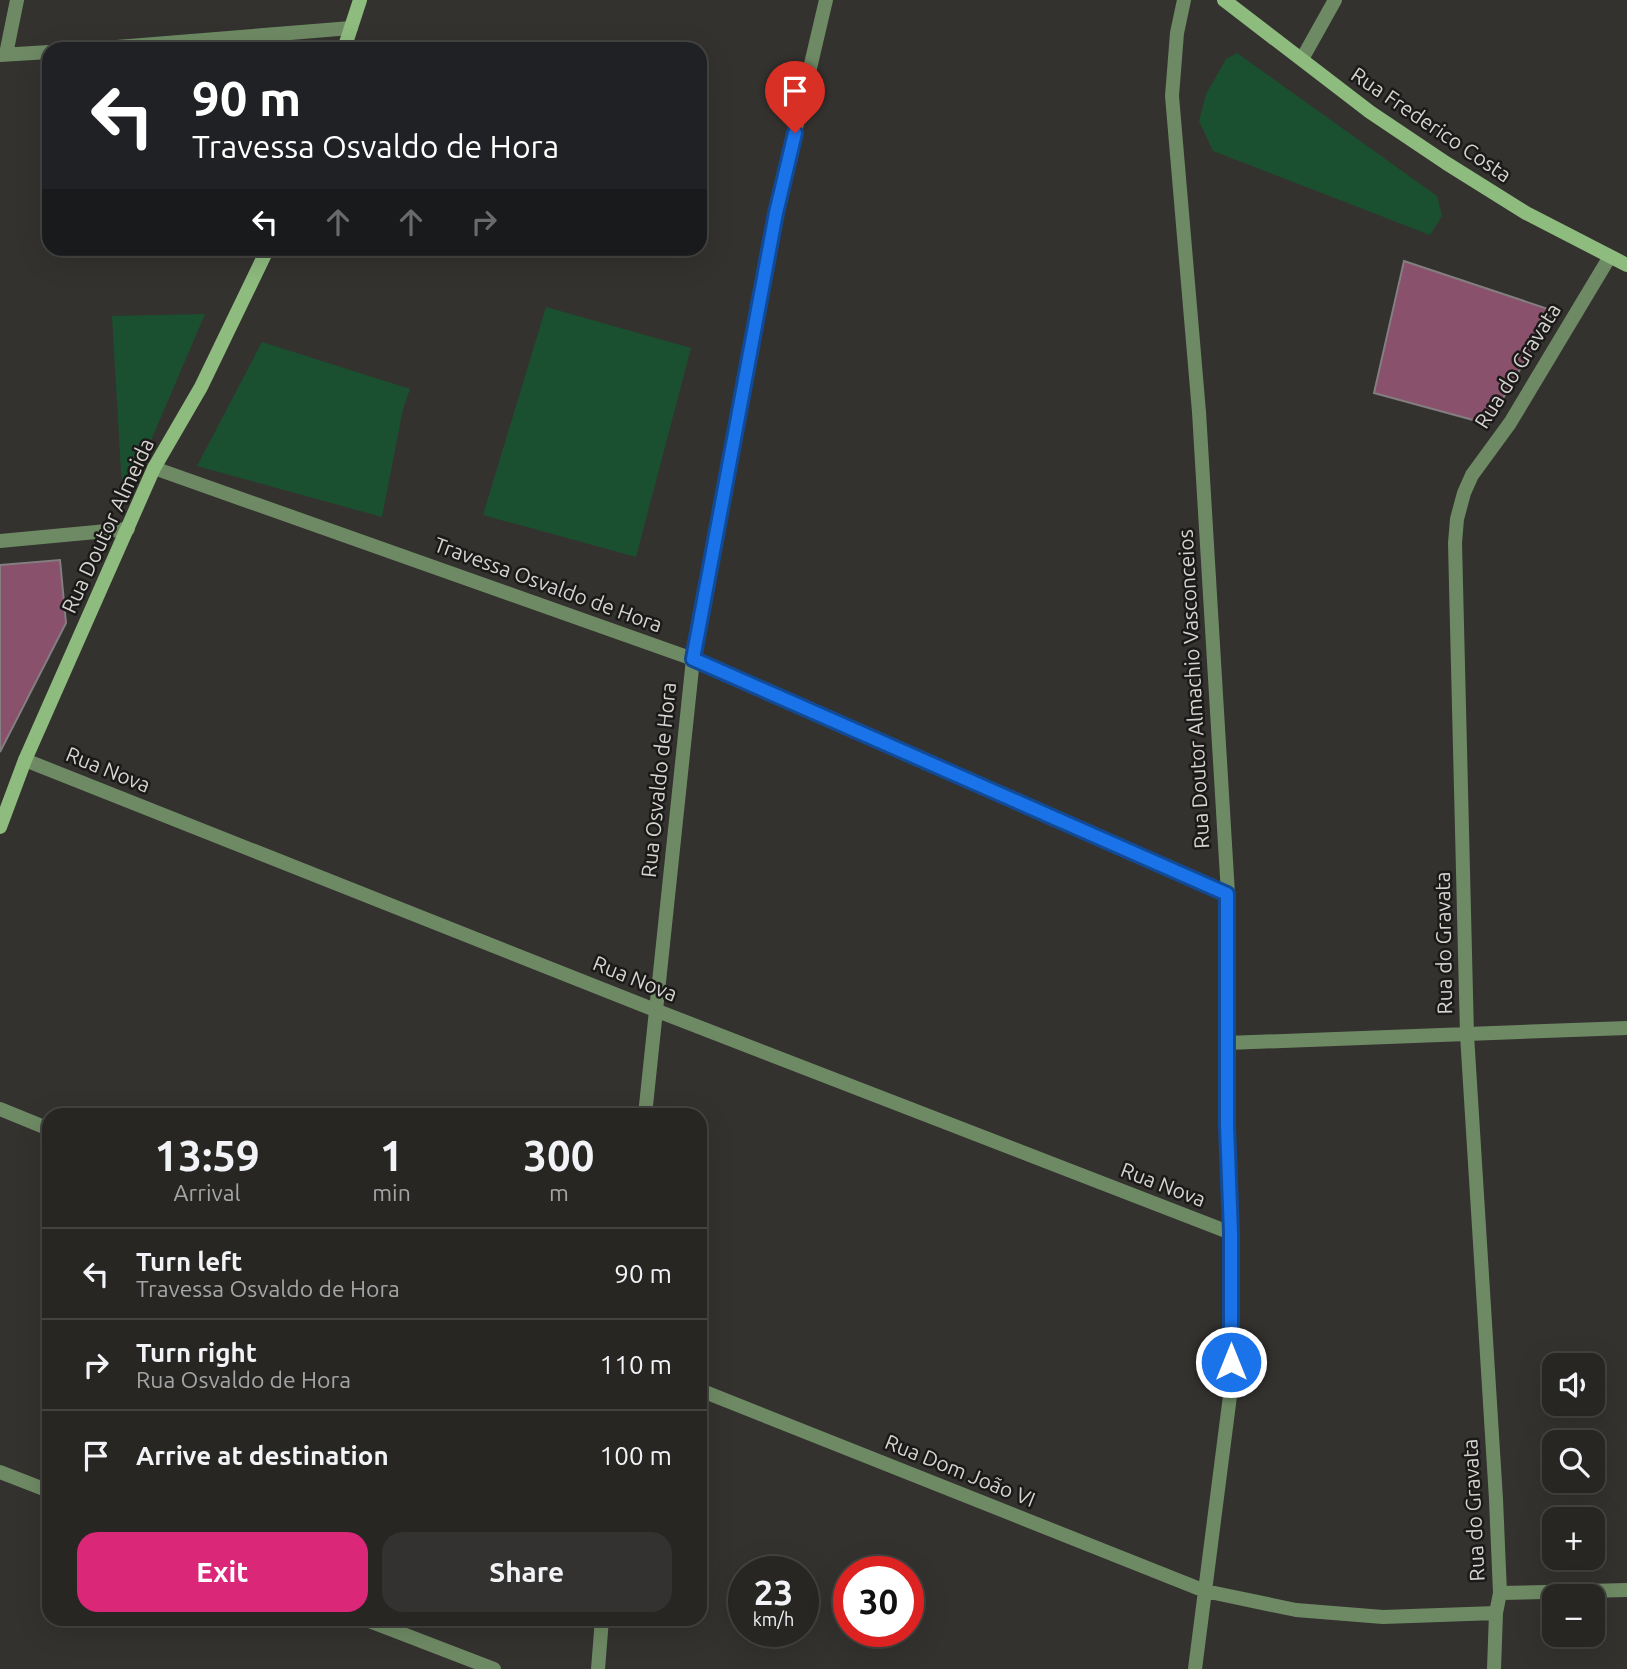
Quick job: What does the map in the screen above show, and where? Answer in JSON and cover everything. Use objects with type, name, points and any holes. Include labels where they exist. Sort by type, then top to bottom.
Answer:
[{"type":"main road","points":[[346,42],[360,0]]},
{"type":"main road","name":"Rua Frederico Costa","points":[[1224,0],[1370,113],[1446,163],[1526,213],[1627,265]]},
{"type":"main road","name":"Rua Doutor Almeida","points":[[2,817],[154,468],[201,387],[264,256]]},
{"type":"street","points":[[17,0],[3,55],[42,52]]},
{"type":"street","name":"Rua Osvaldo de Hora","points":[[646,1108],[693,659],[776,213],[826,0]]},
{"type":"street","name":"Rua Doutor Almachio Vasconceios","points":[[1184,0],[1177,33],[1172,96],[1199,412],[1227,894],[1227,1126],[1231,1233],[1231,1388],[1195,1669]]},
{"type":"street","points":[[1302,60],[1335,0]]},
{"type":"street","points":[[178,42],[351,28]]},
{"type":"street","name":"Rua do Gravata","points":[[1494,1669],[1496,1613],[1500,1593],[1467,1035],[1455,543],[1457,519],[1472,475],[1510,423],[1609,258]]},
{"type":"street","name":"Travessa Osvaldo de Hora","points":[[154,468],[693,659],[1227,894]]},
{"type":"street","points":[[0,541],[128,529]]},
{"type":"street","name":"Rua Nova","points":[[25,760],[655,1010],[1231,1233]]},
{"type":"street","points":[[1227,1043],[1627,1028]]},
{"type":"street","points":[[0,1109],[42,1126]]},
{"type":"street","name":"Rua Dom João VI","points":[[707,1393],[1205,1591],[1309,1611],[1383,1617],[1496,1613]]},
{"type":"street","points":[[0,1472],[42,1489]]},
{"type":"street","points":[[1500,1593],[1627,1590]]},
{"type":"street","points":[[382,1626],[494,1669]]},
{"type":"street","points":[[598,1669],[601,1626]]},
{"type":"green space","points":[[1237,53],[1437,196],[1442,216],[1430,235],[1213,151],[1199,121],[1206,94],[1226,59]]},
{"type":"green space","points":[[546,307],[691,348],[636,557],[483,515]]},
{"type":"green space","points":[[205,314],[123,506],[112,316]]},
{"type":"green space","points":[[262,342],[410,389],[403,409],[382,517],[197,466]]},
{"type":"building","points":[[1404,261],[1554,311],[1488,424],[1374,393]]},
{"type":"building","points":[[60,560],[66,623],[0,752],[0,565]]},
{"type":"route","points":[[795,133],[776,213],[693,659],[1227,894],[1231,1362]]}]
